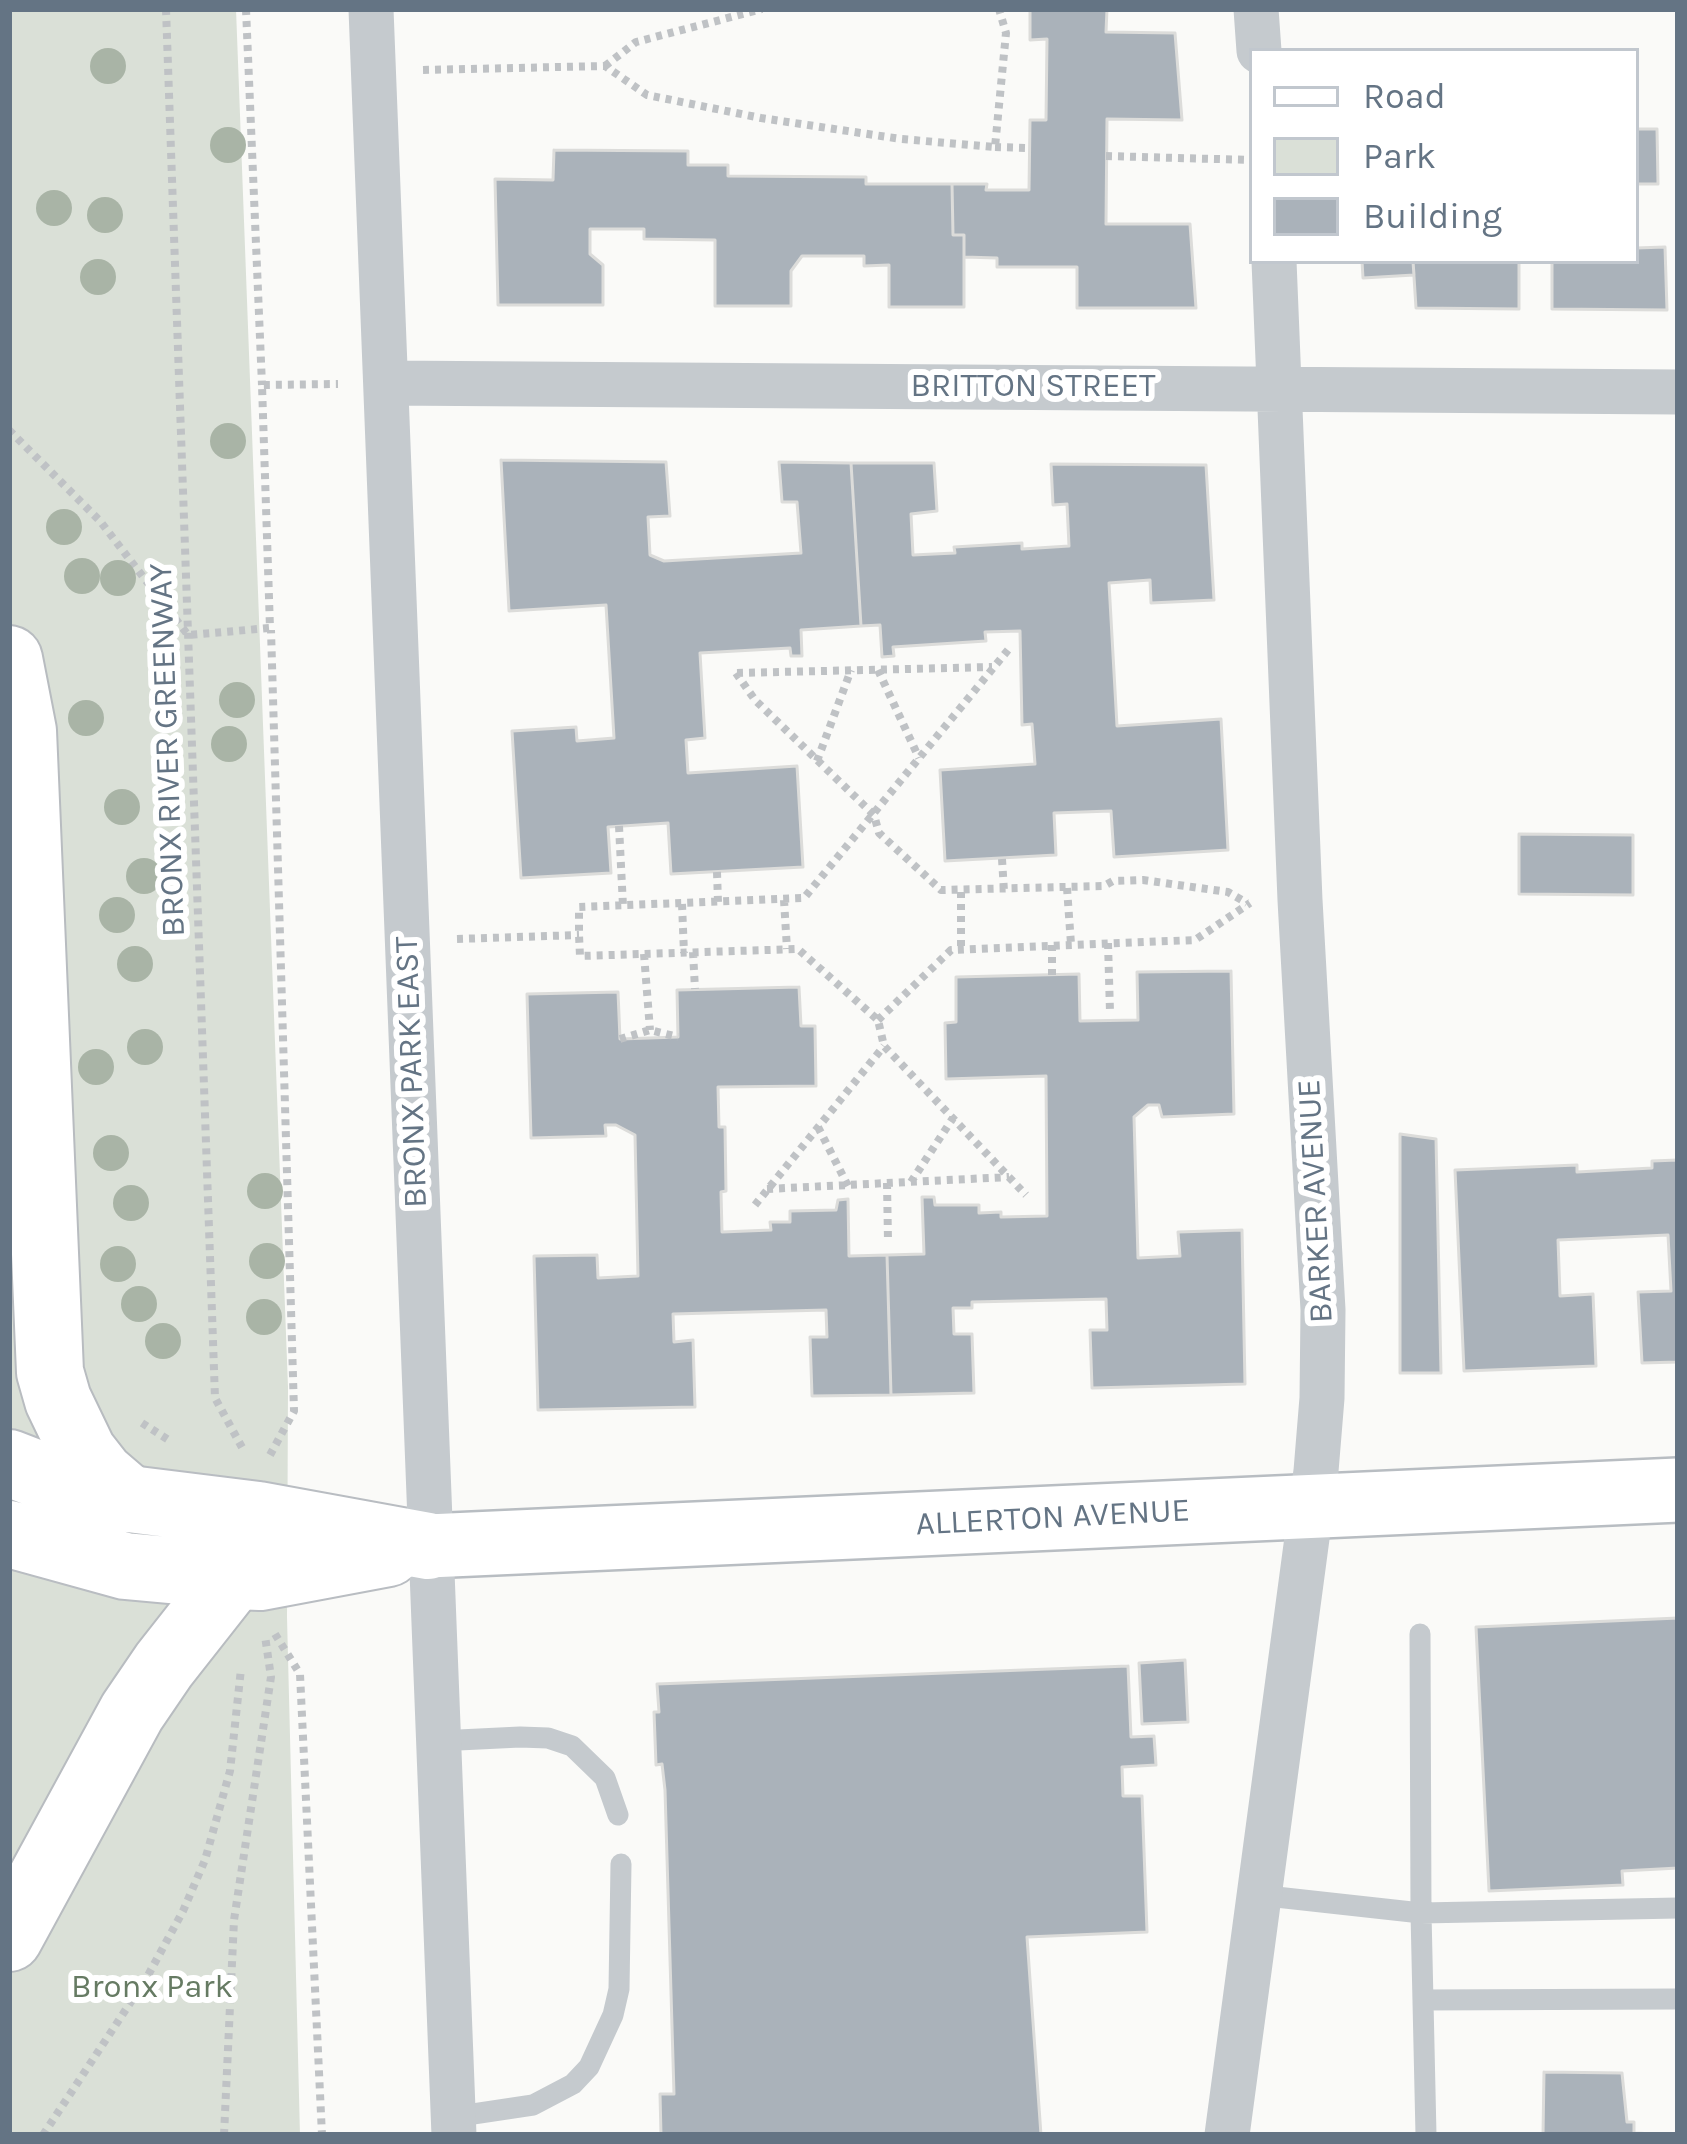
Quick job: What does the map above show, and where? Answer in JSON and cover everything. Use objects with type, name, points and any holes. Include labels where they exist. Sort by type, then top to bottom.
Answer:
[{"type":"main road","points":[[9,659],[23,731],[50,1372],[83,1452],[129,1498]]},
{"type":"main road","points":[[9,1462],[129,1498],[258,1515],[428,1546]]},
{"type":"main road","name":"ALLERTON AVENUE","points":[[428,1546],[1678,1490]]},
{"type":"main road","points":[[9,1534],[125,1566],[256,1613]]},
{"type":"main road","points":[[256,1613],[260,1576],[428,1546]]},
{"type":"main road","points":[[9,1938],[133,1712],[164,1665],[256,1613]]},
{"type":"street","name":"BRONX PARK EAST","points":[[371,9],[453,2126]]},
{"type":"street","points":[[1256,9],[1259,48]]},
{"type":"street","name":"BARKER AVENUE","points":[[1227,2135],[1320,1436],[1323,1310],[1300,900],[1274,264]]},
{"type":"street","name":"BRITTON STREET","points":[[387,383],[1678,392]]},
{"type":"lane","points":[[1420,1634],[1426,2135]]},
{"type":"lane","points":[[438,1741],[548,1738],[572,1746],[605,1778],[618,1814]]},
{"type":"lane","points":[[453,2126],[533,2105],[573,2084],[589,2067],[614,2014],[619,1989],[621,1864]]},
{"type":"lane","points":[[1258,1894],[1421,1913],[1678,1908]]},
{"type":"lane","points":[[1423,2000],[1678,1999]]},
{"type":"path","name":"BRONX RIVER GREENWAY","points":[[166,9],[215,1398],[248,1458]]},
{"type":"path","points":[[9,430],[100,521],[188,635],[270,628],[246,9]]},
{"type":"path","points":[[605,66],[636,42],[762,9]]},
{"type":"path","points":[[995,147],[1006,33],[1000,9]]},
{"type":"path","points":[[374,70],[605,66],[647,95],[670,100],[878,135],[1029,148]]},
{"type":"path","points":[[1106,156],[1249,160]]},
{"type":"path","points":[[262,385],[387,383]]},
{"type":"path","points":[[267,1461],[294,1411],[271,630]]},
{"type":"path","points":[[1008,650],[804,898],[579,908],[579,935],[580,956],[799,949],[878,1020],[884,1046],[1026,1196]]},
{"type":"path","points":[[878,1020],[951,950],[1195,940],[1247,903],[1228,892],[1143,880],[1067,888],[941,890],[879,833],[874,815],[755,700],[736,673],[994,667]]},
{"type":"path","points":[[817,761],[851,670]]},
{"type":"path","points":[[878,670],[919,758]]},
{"type":"path","points":[[619,826],[623,906]]},
{"type":"path","points":[[1002,859],[1004,891]]},
{"type":"path","points":[[717,872],[718,902]]},
{"type":"path","points":[[1067,888],[1071,944]]},
{"type":"path","points":[[961,892],[961,949]]},
{"type":"path","points":[[784,900],[787,949]]},
{"type":"path","points":[[682,904],[695,989]]},
{"type":"path","points":[[408,940],[579,935]]},
{"type":"path","points":[[1108,943],[1109,1012]]},
{"type":"path","points":[[1052,945],[1052,975]]},
{"type":"path","points":[[644,954],[650,1030]]},
{"type":"path","points":[[620,1040],[650,1030],[678,1037]]},
{"type":"path","points":[[755,1205],[884,1046]]},
{"type":"path","points":[[911,1182],[953,1118]]},
{"type":"path","points":[[818,1127],[848,1186]]},
{"type":"path","points":[[767,1189],[1009,1177]]},
{"type":"path","points":[[887,1183],[887,1240]]},
{"type":"path","points":[[127,1409],[173,1443]]},
{"type":"path","points":[[224,2135],[234,1920],[271,1677],[256,1613]]},
{"type":"path","points":[[256,1613],[300,1673],[322,2135]]},
{"type":"path","points":[[43,2135],[146,1979],[191,1894],[230,1771],[239,1674],[247,1653]]},
{"type":"green space","name":"Bronx Park","points":[[9,9],[236,9],[288,1387],[287,1617],[300,2135],[9,2135]]},
{"type":"building","points":[[1030,9],[1107,9],[1106,32],[1175,33],[1182,120],[1107,119],[1106,224],[1190,224],[1196,308],[1077,308],[1077,267],[997,267],[997,258],[964,257],[964,235],[953,235],[952,184],[1029,190],[1030,120],[1046,120],[1047,39],[1030,40]]},
{"type":"building","points":[[1639,129],[1657,129],[1658,184],[1639,184]]},
{"type":"building","points":[[554,150],[688,151],[688,165],[728,165],[728,176],[866,177],[866,184],[952,184],[953,235],[964,235],[964,307],[889,307],[889,265],[864,266],[864,256],[802,256],[791,271],[791,306],[715,306],[715,240],[644,239],[644,229],[590,229],[590,254],[603,265],[603,305],[498,305],[495,179],[553,180]]},
{"type":"building","points":[[1665,247],[1667,310],[1552,309],[1552,264],[1639,264],[1639,248]]},
{"type":"building","points":[[1362,264],[1413,264],[1414,275],[1363,278]]},
{"type":"building","points":[[1413,264],[1519,264],[1519,309],[1416,308]]},
{"type":"building","points":[[501,460],[666,462],[670,516],[648,517],[650,555],[664,561],[801,553],[797,502],[782,502],[779,462],[851,463],[861,626],[801,630],[802,656],[791,656],[790,648],[700,653],[705,738],[686,740],[688,773],[797,766],[803,867],[671,874],[668,823],[608,827],[611,873],[521,878],[512,731],[576,727],[577,741],[614,738],[606,605],[509,611]]},
{"type":"building","points":[[851,463],[934,463],[937,511],[911,514],[913,555],[1022,543],[1022,549],[1069,546],[1067,504],[1053,505],[1051,464],[1206,465],[1214,600],[1151,603],[1150,580],[1109,583],[1117,726],[1221,719],[1228,850],[1114,857],[1111,811],[1054,813],[1056,855],[945,861],[940,770],[1035,764],[1032,724],[1022,725],[1020,631],[985,632],[986,641],[893,647],[894,656],[882,657],[880,625],[861,626]]},
{"type":"building","points":[[1519,834],[1633,835],[1633,895],[1519,894]]},
{"type":"building","points":[[1231,971],[1234,1114],[1162,1117],[1159,1105],[1148,1105],[1134,1117],[1138,1258],[1180,1256],[1178,1232],[1242,1230],[1245,1384],[1092,1388],[1090,1330],[1107,1330],[1106,1299],[972,1302],[972,1308],[953,1308],[954,1334],[972,1334],[974,1393],[891,1395],[887,1255],[924,1254],[922,1197],[934,1197],[935,1205],[979,1205],[979,1213],[1001,1212],[1001,1217],[1047,1216],[1046,1076],[946,1079],[945,1023],[956,1022],[956,977],[1079,974],[1080,1021],[1138,1020],[1137,972]]},
{"type":"building","points":[[799,987],[801,1026],[815,1026],[816,1086],[718,1087],[719,1127],[725,1127],[722,1232],[771,1230],[770,1222],[790,1222],[790,1211],[836,1210],[838,1200],[848,1199],[849,1256],[887,1255],[891,1395],[812,1396],[810,1337],[827,1337],[826,1310],[673,1314],[674,1342],[693,1340],[695,1407],[538,1410],[534,1256],[597,1255],[598,1278],[638,1276],[635,1135],[605,1125],[606,1136],[531,1138],[527,994],[618,992],[620,1039],[678,1037],[677,990]]},
{"type":"building","points":[[1400,1134],[1436,1139],[1441,1373],[1400,1373]]},
{"type":"building","points":[[1678,1160],[1678,1362],[1642,1363],[1638,1292],[1671,1291],[1668,1235],[1558,1240],[1560,1296],[1593,1294],[1596,1366],[1464,1371],[1455,1170],[1577,1165],[1577,1172],[1652,1168],[1652,1161]]},
{"type":"building","points":[[1678,1618],[1678,1868],[1622,1871],[1623,1885],[1489,1891],[1476,1627]]},
{"type":"building","points":[[1185,1660],[1188,1722],[1142,1724],[1139,1663]]},
{"type":"building","points":[[1128,1666],[1131,1737],[1154,1736],[1156,1765],[1122,1767],[1123,1796],[1142,1796],[1147,1932],[1027,1937],[1041,2135],[661,2135],[660,2094],[674,2094],[665,1790],[662,1764],[656,1765],[657,1684]]},
{"type":"building","points":[[1544,2072],[1622,2073],[1627,2122],[1634,2122],[1634,2133],[1678,2135],[1543,2135]]}]
